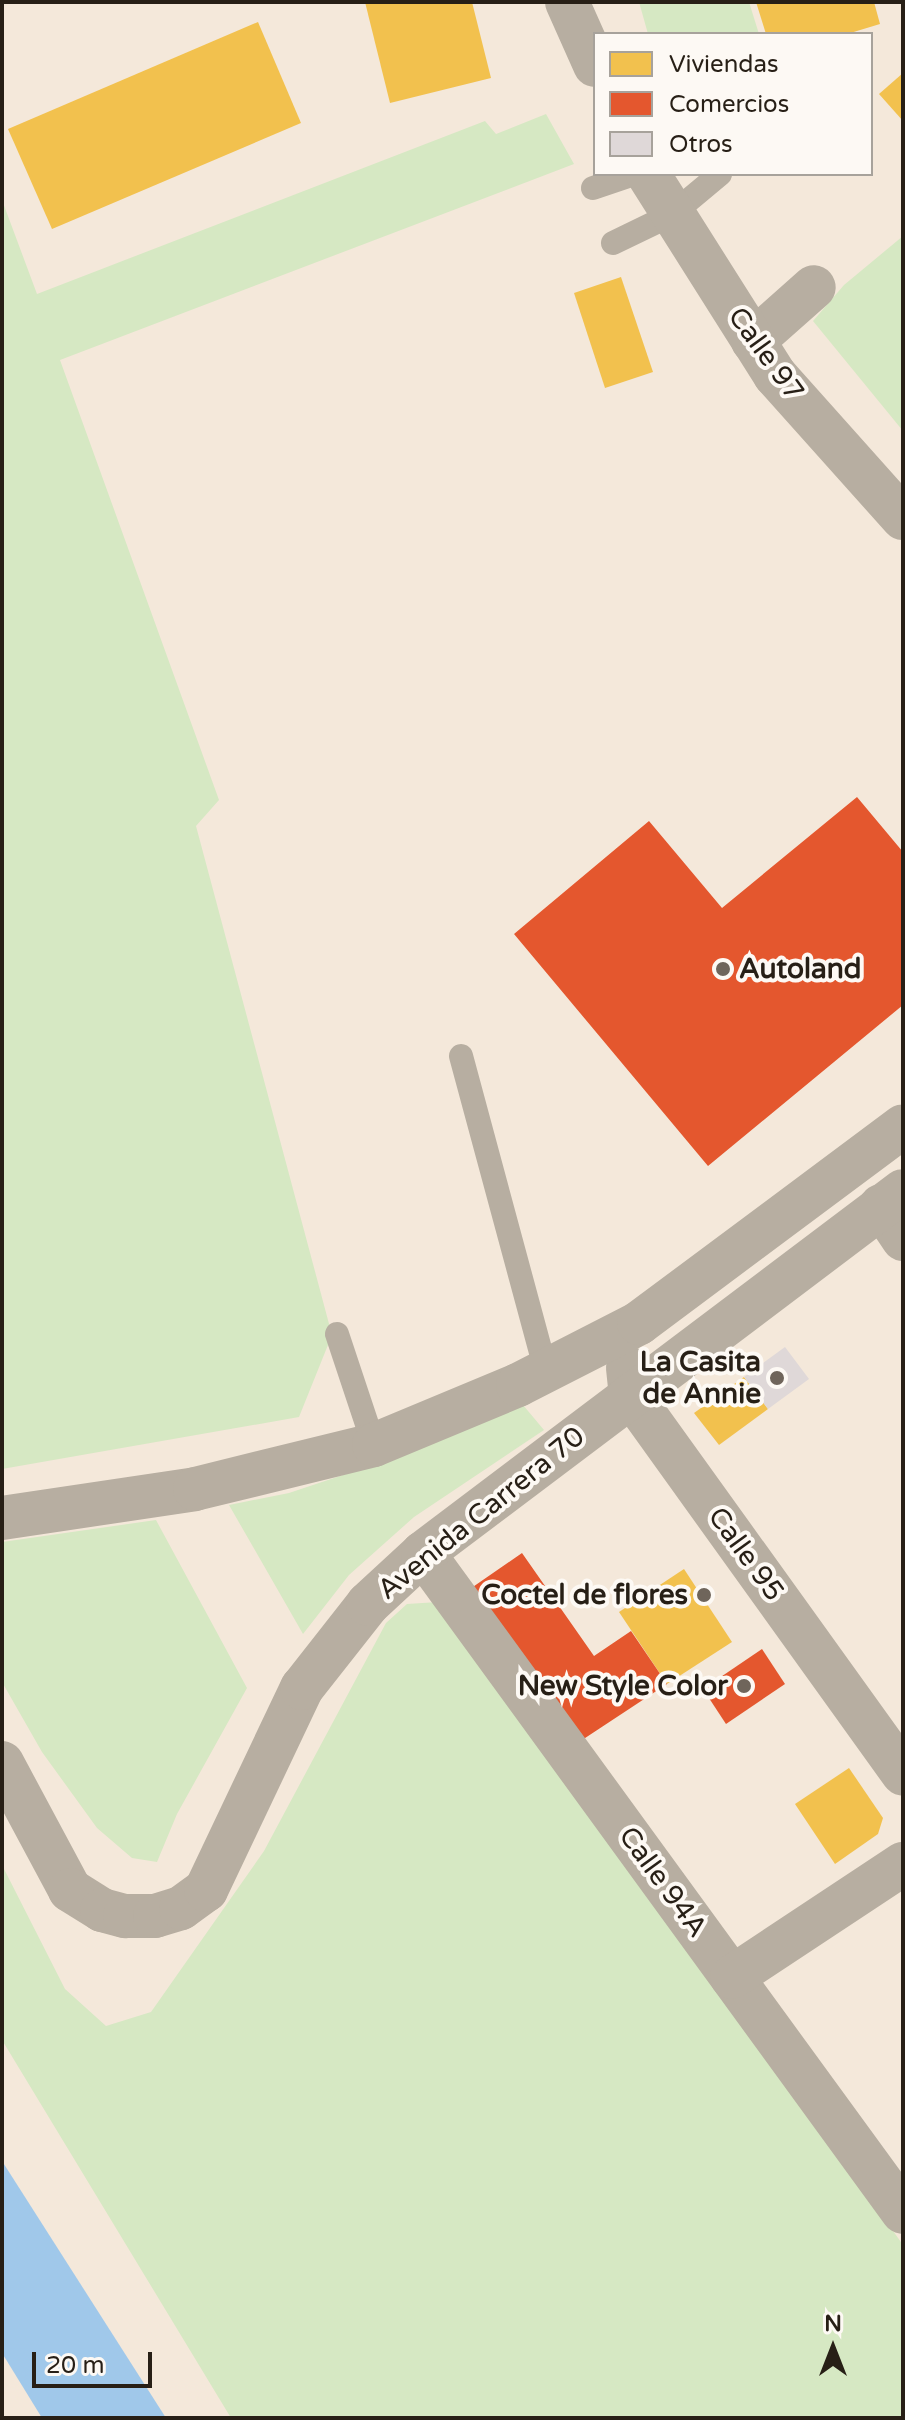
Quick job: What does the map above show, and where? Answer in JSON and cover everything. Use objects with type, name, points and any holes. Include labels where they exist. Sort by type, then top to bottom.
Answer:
[{"type":"street","points":[[567,2],[593,60]]},
{"type":"street","name":"Calle 97","points":[[649,176],[775,375],[903,518]]},
{"type":"street","points":[[753,341],[814,287]]},
{"type":"street","points":[[2,1518],[195,1489],[374,1445],[546,1370],[639,1323],[903,1126]]},
{"type":"street","name":"Avenida Carrera 70","points":[[2,1763],[70,1890],[102,1910],[125,1916],[155,1916],[181,1908],[206,1890],[302,1688],[368,1604],[423,1553],[631,1395],[896,1212]]},
{"type":"street","points":[[631,1395],[630,1346],[639,1323]]},
{"type":"street","name":"Calle 95","points":[[631,1395],[903,1773]]},
{"type":"street","name":"Calle 94A","points":[[423,1553],[903,2212]]},
{"type":"street","points":[[732,1977],[903,1864]]},
{"type":"lane","points":[[593,188],[628,176]]},
{"type":"lane","points":[[613,243],[671,215],[718,176]]},
{"type":"lane","points":[[461,1056],[546,1370]]},
{"type":"lane","points":[[337,1334],[374,1445]]},
{"type":"green space","points":[[639,2],[749,2],[758,32],[647,32]]},
{"type":"green space","points":[[546,114],[574,164],[60,360],[219,800],[196,826],[332,1335],[299,1417],[2,1469],[2,200],[37,294],[485,121],[496,134]]},
{"type":"green space","points":[[903,236],[903,431],[813,321],[844,285]]},
{"type":"green space","points":[[523,1405],[544,1430],[414,1517],[349,1575],[303,1634],[229,1505],[289,1493],[400,1456]]},
{"type":"green space","points":[[156,1520],[247,1688],[177,1814],[157,1862],[132,1858],[97,1828],[42,1752],[2,1682],[2,1542]]},
{"type":"green space","points":[[438,1602],[460,1619],[903,2245],[903,2418],[231,2418],[2,2040],[2,1865],[65,1989],[106,2026],[151,2012],[264,1851],[386,1623],[407,1604]]},
{"type":"water","points":[[2,2161],[166,2418],[42,2418],[2,2353]]},
{"type":"building: Viviendas","points":[[365,2],[472,2],[491,78],[390,103]]},
{"type":"building: Viviendas","points":[[756,2],[874,2],[880,24],[854,32],[765,32]]},
{"type":"building: Viviendas","points":[[258,22],[301,123],[52,229],[8,129]]},
{"type":"building: Viviendas","points":[[903,73],[903,121],[879,94]]},
{"type":"building: Viviendas","points":[[621,277],[653,372],[605,388],[574,293]]},
{"type":"building: Viviendas","points":[[744,1377],[768,1409],[719,1445],[694,1413]]},
{"type":"building: Viviendas","points":[[684,1569],[732,1642],[667,1684],[619,1612]]},
{"type":"building: Viviendas","points":[[849,1768],[883,1818],[878,1834],[835,1864],[795,1804]]},
{"type":"building: Comercios","name":"Autoland","points":[[857,797],[903,852],[903,1005],[708,1166],[514,934],[649,821],[722,908]]},
{"type":"building: Comercios","points":[[522,1553],[594,1656],[631,1631],[667,1684],[576,1744],[467,1591]]},
{"type":"building: Comercios","name":"New Style Color","points":[[762,1649],[785,1684],[726,1724],[703,1689]]},
{"type":"building: Otros","name":"La Casita de Annie","points":[[785,1347],[809,1379],[768,1409],[744,1377]]},
{"type":"place","name":"Autoland","points":[[723,969]]},
{"type":"place","name":"La Casita de Annie","points":[[777,1378]]},
{"type":"place","name":"Coctel de flores","points":[[704,1595]]},
{"type":"place","name":"New Style Color","points":[[744,1686]]}]
